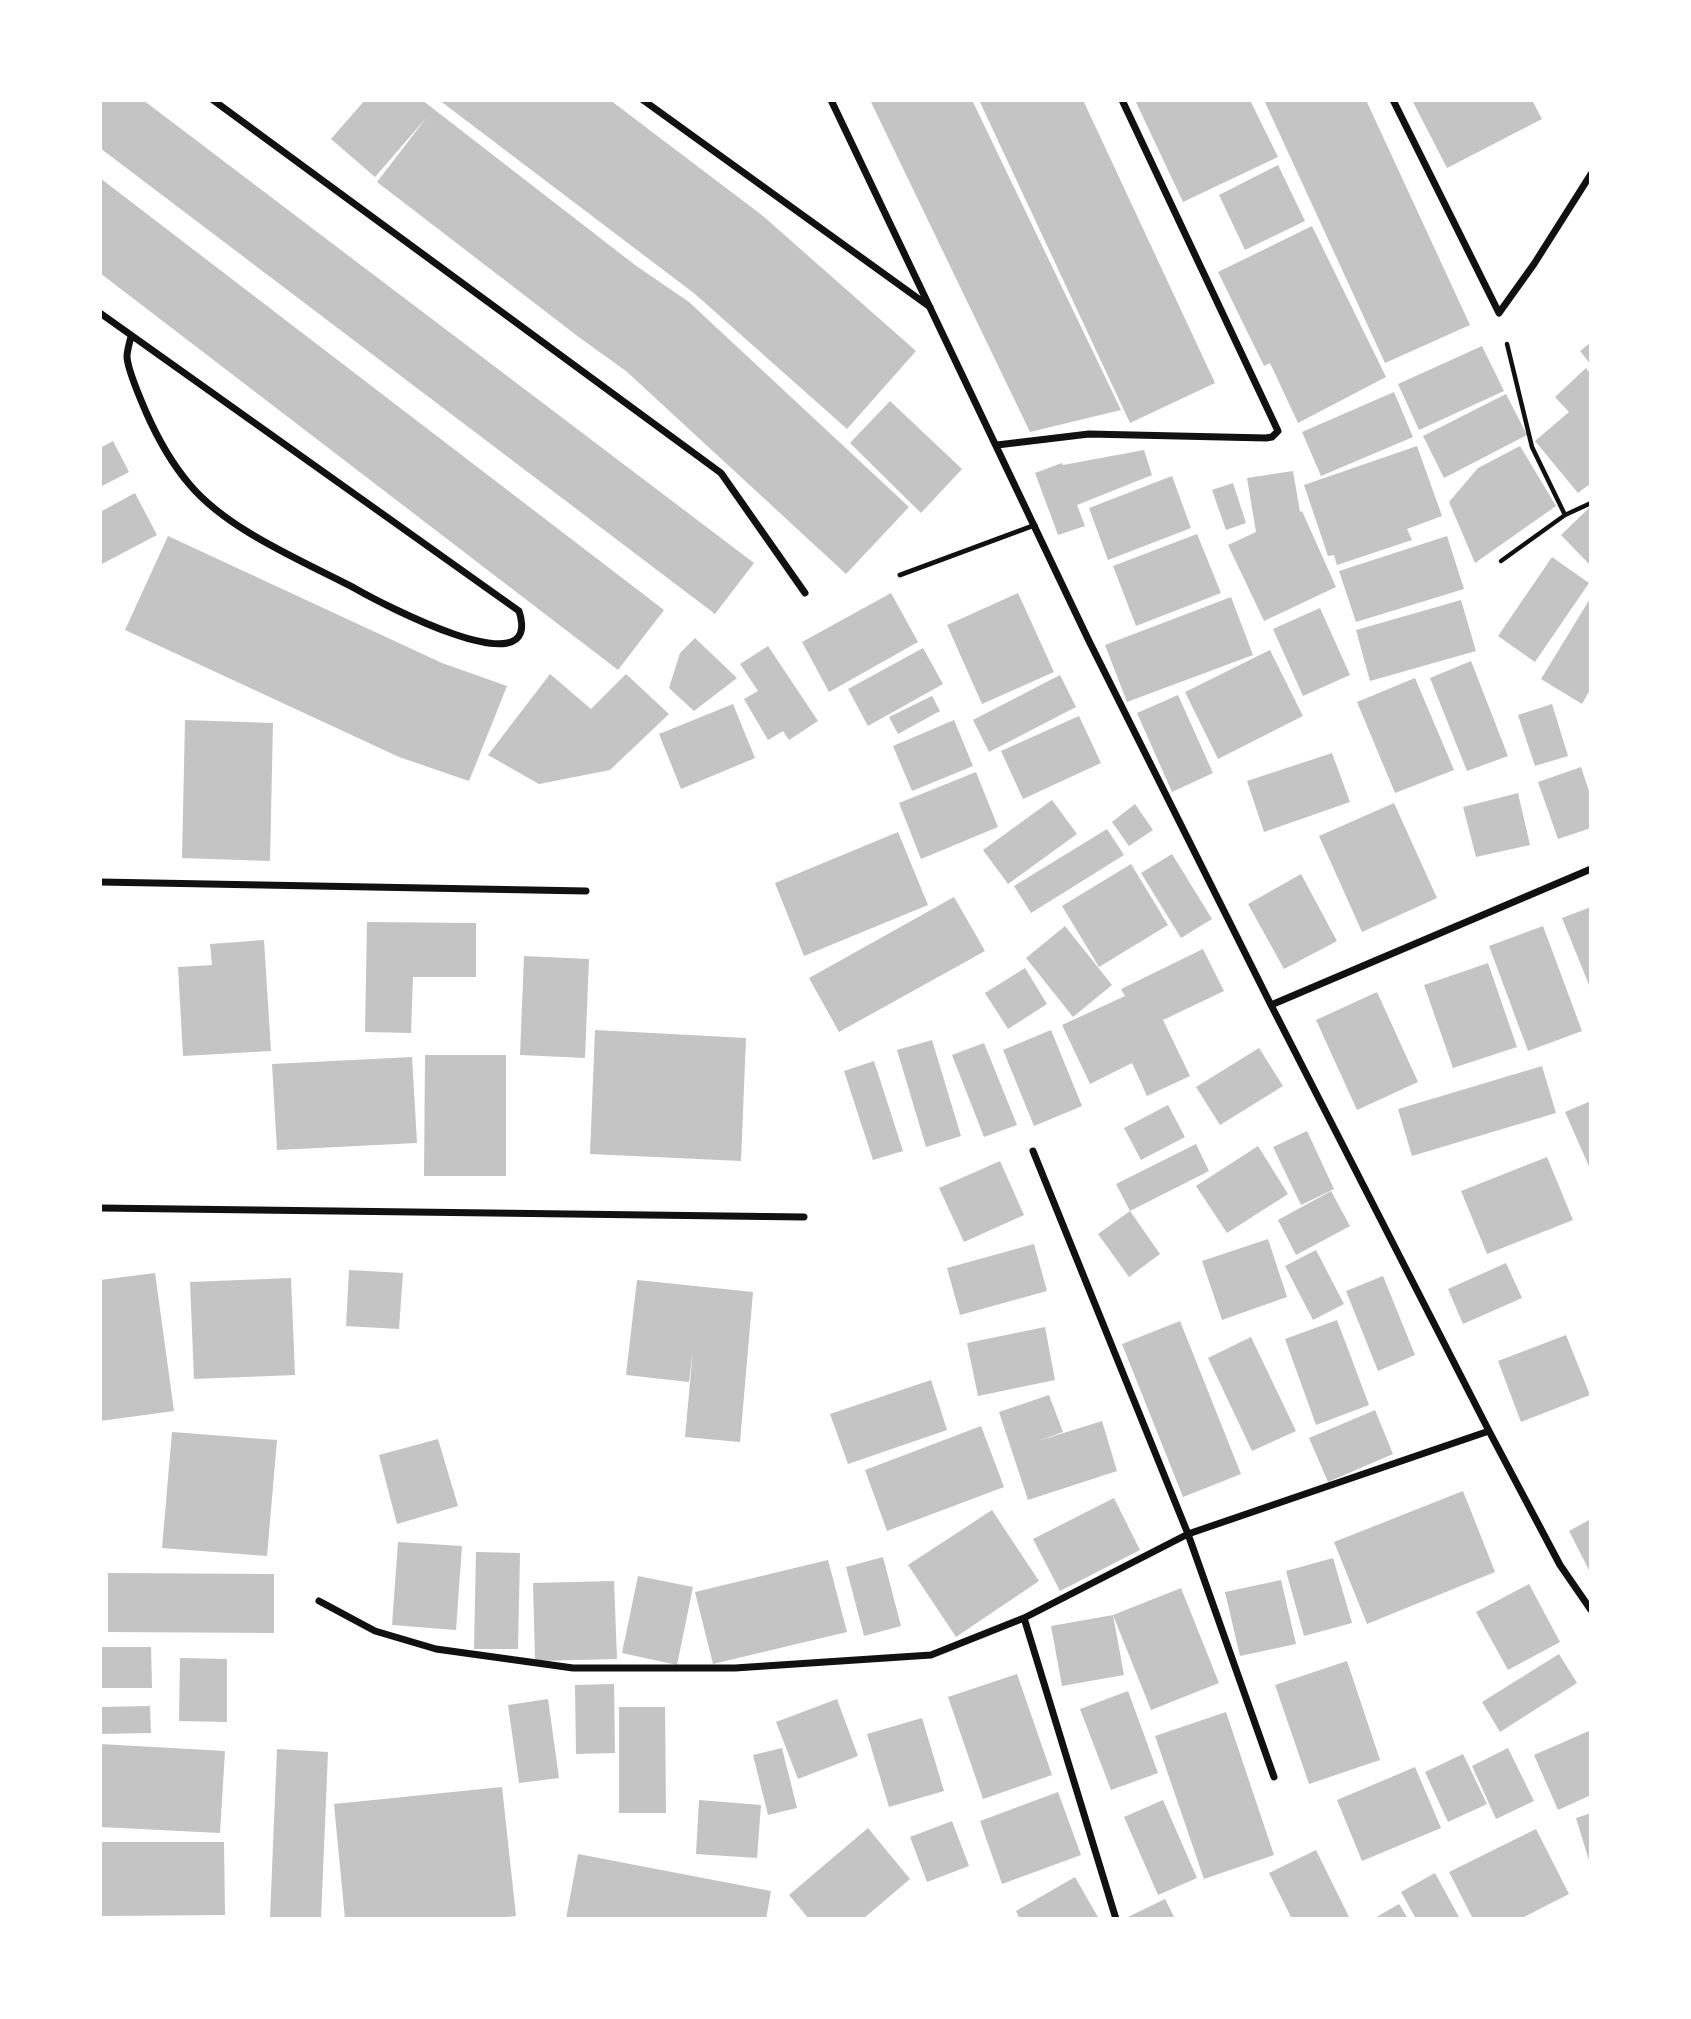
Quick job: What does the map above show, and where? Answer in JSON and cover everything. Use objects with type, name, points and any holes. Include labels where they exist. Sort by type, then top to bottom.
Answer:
[{"type":"street","points":[[213,100],[721,473],[805,593]]},
{"type":"street","points":[[643,100],[931,307]]},
{"type":"street","points":[[831,100],[1089,641],[1271,1005],[1560,1565],[1591,1608]]},
{"type":"street","points":[[997,445],[1089,434],[1266,438],[1276,434],[1278,430],[1122,100]]},
{"type":"street","points":[[1393,100],[1499,313],[1534,264],[1591,174]]},
{"type":"street","points":[[100,313],[519,611],[522,626],[517,638],[510,643],[489,644],[442,630],[394,610],[234,524],[190,486],[157,436],[127,358],[131,336]]},
{"type":"street","points":[[1271,1005],[1591,869]]},
{"type":"street","points":[[100,882],[586,891]]},
{"type":"street","points":[[1033,1151],[1188,1534],[1274,1777]]},
{"type":"street","points":[[100,1208],[804,1217]]},
{"type":"street","points":[[319,1601],[375,1631],[436,1649],[573,1668],[735,1668],[931,1655],[1024,1618],[1188,1534],[1489,1431]]},
{"type":"street","points":[[1024,1618],[1116,1919]]},
{"type":"lane","points":[[900,575],[1035,525]]},
{"type":"path","points":[[1499,313],[1532,447],[1564,515]]},
{"type":"path","points":[[1500,561],[1564,515],[1591,503]]},
{"type":"building","points":[[100,100],[143,100],[754,563],[715,614],[100,148]]},
{"type":"building","points":[[365,100],[422,100],[635,265],[689,302],[909,507],[846,574],[626,371],[377,182],[427,117],[375,177],[331,139]]},
{"type":"building","points":[[439,100],[610,100],[763,216],[916,351],[847,429],[695,294]]},
{"type":"building","points":[[870,100],[972,100],[1121,410],[1030,432]]},
{"type":"building","points":[[979,100],[1083,100],[1215,383],[1130,423]]},
{"type":"building","points":[[1135,100],[1250,100],[1278,157],[1183,202]]},
{"type":"building","points":[[1264,100],[1366,100],[1470,325],[1385,363]]},
{"type":"building","points":[[1412,100],[1532,100],[1542,119],[1447,168]]},
{"type":"building","points":[[1278,165],[1305,221],[1245,250],[1219,195]]},
{"type":"building","points":[[100,178],[664,610],[618,670],[100,273]]},
{"type":"building","points":[[1312,226],[1386,377],[1298,423],[1270,363],[1264,366],[1218,272]]},
{"type":"building","points":[[1591,342],[1591,365],[1580,351]]},
{"type":"building","points":[[1482,346],[1504,391],[1419,430],[1398,384]]},
{"type":"building","points":[[1586,368],[1591,375],[1591,483],[1578,493],[1535,441],[1569,412],[1555,397]]},
{"type":"building","points":[[1394,392],[1413,437],[1321,476],[1302,432]]},
{"type":"building","points":[[1506,394],[1527,435],[1444,478],[1423,436]]},
{"type":"building","points":[[890,401],[962,469],[921,513],[850,443]]},
{"type":"building","points":[[113,441],[129,472],[100,487],[100,448]]},
{"type":"building","points":[[1417,446],[1442,516],[1407,529],[1412,540],[1337,565],[1334,555],[1328,556],[1304,485]]},
{"type":"building","points":[[1520,446],[1556,506],[1475,563],[1449,502],[1478,468]]},
{"type":"building","points":[[1144,450],[1152,475],[1077,505],[1085,526],[1058,535],[1035,473],[1062,463],[1063,465]]},
{"type":"building","points":[[1293,471],[1300,512],[1302,511],[1336,587],[1264,621],[1228,545],[1256,532],[1247,478]]},
{"type":"building","points":[[1172,476],[1191,528],[1108,560],[1089,508]]},
{"type":"building","points":[[1233,483],[1246,523],[1226,530],[1212,490]]},
{"type":"building","points":[[135,493],[157,535],[100,565],[100,512]]},
{"type":"building","points":[[1589,508],[1591,511],[1591,566],[1561,535]]},
{"type":"building","points":[[1197,534],[1221,593],[1136,626],[1113,566]]},
{"type":"building","points":[[168,536],[442,663],[507,686],[469,781],[399,757],[125,630]]},
{"type":"building","points":[[1447,536],[1464,589],[1356,622],[1339,571]]},
{"type":"building","points":[[1552,557],[1589,583],[1535,662],[1498,636]]},
{"type":"building","points":[[891,593],[918,642],[829,692],[802,642]]},
{"type":"building","points":[[1018,593],[1054,672],[982,704],[947,625]]},
{"type":"building","points":[[1231,597],[1253,655],[1127,702],[1105,645]]},
{"type":"building","points":[[1591,597],[1591,688],[1582,704],[1541,679]]},
{"type":"building","points":[[1461,600],[1476,651],[1370,681],[1356,630]]},
{"type":"building","points":[[1320,608],[1350,675],[1303,696],[1273,629]]},
{"type":"building","points":[[695,638],[737,678],[694,711],[669,688],[680,653]]},
{"type":"building","points":[[768,646],[818,721],[789,740],[783,731],[768,740],[744,699],[758,691],[740,664]]},
{"type":"building","points":[[923,648],[943,684],[868,726],[848,689]]},
{"type":"building","points":[[1270,650],[1303,716],[1218,759],[1185,692]]},
{"type":"building","points":[[1471,661],[1508,756],[1467,771],[1430,678]]},
{"type":"building","points":[[550,674],[591,709],[626,674],[669,714],[610,770],[539,784],[488,755]]},
{"type":"building","points":[[1060,675],[1076,707],[989,752],[973,720]]},
{"type":"building","points":[[1415,678],[1454,770],[1395,793],[1357,702]]},
{"type":"building","points":[[1178,695],[1213,773],[1172,792],[1137,713]]},
{"type":"building","points":[[932,696],[940,711],[898,734],[889,717]]},
{"type":"building","points":[[733,704],[755,758],[681,789],[659,734]]},
{"type":"building","points":[[1552,704],[1568,756],[1535,766],[1518,715]]},
{"type":"building","points":[[1079,716],[1101,763],[1023,799],[1001,751]]},
{"type":"building","points":[[185,720],[273,723],[270,861],[182,858]]},
{"type":"building","points":[[954,720],[973,766],[912,791],[893,746]]},
{"type":"building","points":[[1332,753],[1350,802],[1264,832],[1247,781]]},
{"type":"building","points":[[1581,767],[1591,797],[1591,828],[1558,839],[1538,782]]},
{"type":"building","points":[[976,772],[998,827],[921,859],[899,803]]},
{"type":"building","points":[[1518,793],[1530,845],[1476,857],[1463,807]]},
{"type":"building","points":[[1052,800],[1077,834],[1008,884],[983,850]]},
{"type":"building","points":[[1394,803],[1437,898],[1362,932],[1319,836]]},
{"type":"building","points":[[1135,804],[1153,830],[1129,846],[1112,822]]},
{"type":"building","points":[[1107,829],[1124,855],[1031,913],[1014,886]]},
{"type":"building","points":[[898,832],[928,905],[804,956],[775,883]]},
{"type":"building","points":[[1172,854],[1212,919],[1181,938],[1141,873]]},
{"type":"building","points":[[1131,864],[1168,925],[1099,967],[1062,906]]},
{"type":"building","points":[[1301,874],[1337,941],[1284,969],[1248,904]]},
{"type":"building","points":[[954,897],[985,951],[839,1032],[809,978]]},
{"type":"building","points":[[1591,907],[1591,990],[1562,918]]},
{"type":"building","points":[[367,922],[476,923],[476,977],[413,977],[411,1033],[365,1032]]},
{"type":"building","points":[[1065,926],[1112,985],[1073,1017],[1026,958]]},
{"type":"building","points":[[1543,926],[1582,1031],[1528,1051],[1489,946]]},
{"type":"building","points":[[264,940],[271,1051],[183,1056],[178,967],[212,965],[210,944]]},
{"type":"building","points":[[1203,949],[1224,991],[1163,1020],[1190,1076],[1147,1096],[1132,1063],[1090,1084],[1062,1025],[1125,996],[1121,989]]},
{"type":"building","points":[[524,956],[589,959],[585,1058],[520,1055]]},
{"type":"building","points":[[1488,963],[1517,1047],[1453,1068],[1424,985]]},
{"type":"building","points":[[1025,968],[1047,1004],[1008,1029],[985,993]]},
{"type":"building","points":[[1377,992],[1418,1082],[1357,1110],[1316,1020]]},
{"type":"building","points":[[595,1030],[746,1038],[741,1161],[590,1154]]},
{"type":"building","points":[[1051,1030],[1082,1106],[1034,1126],[1003,1050]]},
{"type":"building","points":[[932,1040],[961,1136],[926,1147],[897,1050]]},
{"type":"building","points":[[984,1043],[1017,1125],[984,1137],[952,1055]]},
{"type":"building","points":[[1259,1048],[1283,1086],[1220,1125],[1196,1087]]},
{"type":"building","points":[[425,1055],[506,1055],[506,1176],[424,1176]]},
{"type":"building","points":[[412,1057],[417,1143],[277,1150],[272,1064]]},
{"type":"building","points":[[874,1061],[903,1151],[873,1160],[844,1071]]},
{"type":"building","points":[[1542,1066],[1556,1113],[1412,1156],[1398,1109]]},
{"type":"building","points":[[1591,1101],[1591,1171],[1565,1112]]},
{"type":"building","points":[[1168,1105],[1185,1137],[1141,1160],[1124,1128]]},
{"type":"building","points":[[1307,1131],[1334,1189],[1301,1205],[1273,1147]]},
{"type":"building","points":[[1196,1144],[1209,1171],[1130,1211],[1116,1184]]},
{"type":"building","points":[[1258,1146],[1288,1194],[1227,1233],[1196,1186]]},
{"type":"building","points":[[1547,1157],[1573,1220],[1487,1254],[1461,1191]]},
{"type":"building","points":[[1000,1161],[1024,1215],[964,1242],[939,1188]]},
{"type":"building","points":[[1331,1191],[1350,1226],[1296,1255],[1278,1220]]},
{"type":"building","points":[[1130,1211],[1160,1254],[1129,1277],[1098,1234]]},
{"type":"building","points":[[1268,1239],[1287,1297],[1222,1320],[1202,1261]]},
{"type":"building","points":[[1034,1244],[1047,1291],[960,1315],[947,1268]]},
{"type":"building","points":[[1316,1250],[1344,1304],[1313,1320],[1285,1266]]},
{"type":"building","points":[[1506,1263],[1522,1298],[1463,1324],[1448,1289]]},
{"type":"building","points":[[349,1270],[403,1273],[399,1329],[346,1326]]},
{"type":"building","points":[[155,1273],[174,1411],[100,1421],[100,1280]]},
{"type":"building","points":[[1383,1276],[1415,1355],[1378,1371],[1346,1291]]},
{"type":"building","points":[[291,1278],[295,1375],[194,1379],[190,1282]]},
{"type":"building","points":[[637,1280],[753,1292],[740,1442],[685,1437],[693,1350],[689,1382],[626,1375]]},
{"type":"building","points":[[1337,1320],[1369,1405],[1316,1425],[1285,1339]]},
{"type":"building","points":[[1180,1321],[1241,1474],[1183,1497],[1122,1344]]},
{"type":"building","points":[[1045,1327],[1055,1380],[978,1396],[967,1343]]},
{"type":"building","points":[[1566,1335],[1590,1395],[1521,1422],[1498,1361]]},
{"type":"building","points":[[1251,1337],[1296,1431],[1252,1451],[1208,1358]]},
{"type":"building","points":[[931,1380],[947,1430],[848,1464],[830,1414]]},
{"type":"building","points":[[1049,1395],[1063,1432],[1038,1441],[1102,1421],[1117,1471],[1028,1500],[999,1412]]},
{"type":"building","points":[[1375,1410],[1393,1454],[1328,1482],[1309,1438]]},
{"type":"building","points":[[981,1426],[1004,1487],[887,1531],[865,1470]]},
{"type":"building","points":[[172,1432],[277,1440],[267,1556],[162,1548]]},
{"type":"building","points":[[438,1439],[458,1506],[397,1524],[379,1455]]},
{"type":"building","points":[[1463,1491],[1495,1572],[1367,1624],[1334,1542]]},
{"type":"building","points":[[1114,1498],[1140,1550],[1060,1591],[1033,1539]]},
{"type":"building","points":[[992,1510],[1039,1581],[956,1637],[908,1565]]},
{"type":"building","points":[[1591,1519],[1591,1574],[1569,1531]]},
{"type":"building","points":[[398,1542],[462,1546],[456,1630],[392,1625]]},
{"type":"building","points":[[476,1552],[520,1553],[518,1649],[474,1649]]},
{"type":"building","points":[[883,1557],[901,1626],[864,1636],[846,1567]]},
{"type":"building","points":[[1333,1558],[1352,1623],[1304,1636],[1286,1571]]},
{"type":"building","points":[[828,1560],[847,1632],[713,1664],[695,1592]]},
{"type":"building","points":[[108,1573],[274,1574],[274,1633],[108,1632]]},
{"type":"building","points":[[638,1576],[693,1587],[677,1665],[622,1653]]},
{"type":"building","points":[[1281,1580],[1296,1644],[1240,1656],[1225,1592]]},
{"type":"building","points":[[614,1581],[617,1659],[535,1661],[533,1583]]},
{"type":"building","points":[[1529,1584],[1560,1642],[1508,1670],[1476,1612]]},
{"type":"building","points":[[1181,1588],[1219,1683],[1151,1710],[1113,1615]]},
{"type":"building","points":[[1113,1615],[1124,1675],[1062,1686],[1051,1626]]},
{"type":"building","points":[[100,1647],[151,1647],[152,1688],[100,1688]]},
{"type":"building","points":[[1559,1654],[1577,1683],[1500,1732],[1482,1702]]},
{"type":"building","points":[[180,1658],[227,1659],[227,1722],[179,1721]]},
{"type":"building","points":[[1347,1661],[1380,1760],[1309,1784],[1275,1685]]},
{"type":"building","points":[[1017,1674],[1052,1775],[983,1799],[948,1697]]},
{"type":"building","points":[[614,1684],[615,1753],[576,1754],[575,1685]]},
{"type":"building","points":[[1128,1691],[1158,1773],[1111,1790],[1080,1709]]},
{"type":"building","points":[[548,1699],[559,1778],[519,1783],[508,1705]]},
{"type":"building","points":[[837,1699],[858,1756],[798,1779],[776,1722]]},
{"type":"building","points":[[150,1706],[151,1733],[100,1734],[100,1707]]},
{"type":"building","points":[[619,1707],[665,1707],[666,1813],[619,1813]]},
{"type":"building","points":[[1226,1712],[1274,1855],[1204,1879],[1155,1736]]},
{"type":"building","points":[[922,1718],[944,1791],[889,1807],[867,1734]]},
{"type":"building","points":[[1591,1730],[1591,1795],[1558,1810],[1534,1755]]},
{"type":"building","points":[[100,1744],[225,1751],[220,1833],[100,1827]]},
{"type":"building","points":[[782,1748],[797,1808],[768,1815],[753,1755]]},
{"type":"building","points":[[1508,1748],[1534,1801],[1496,1819],[1472,1766]]},
{"type":"building","points":[[277,1749],[328,1752],[321,1919],[270,1918]]},
{"type":"building","points":[[1463,1754],[1487,1804],[1448,1822],[1425,1772]]},
{"type":"building","points":[[1415,1767],[1441,1828],[1362,1861],[1337,1800]]},
{"type":"building","points":[[502,1787],[516,1916],[486,1919],[345,1919],[334,1804]]},
{"type":"building","points":[[1058,1792],[1081,1855],[1002,1884],[980,1821]]},
{"type":"building","points":[[699,1800],[761,1805],[757,1858],[696,1854]]},
{"type":"building","points":[[1163,1800],[1197,1878],[1158,1895],[1124,1817]]},
{"type":"building","points":[[1591,1813],[1591,1867],[1576,1818]]},
{"type":"building","points":[[952,1821],[969,1866],[927,1882],[910,1837]]},
{"type":"building","points":[[868,1828],[910,1879],[863,1919],[809,1919],[789,1895]]},
{"type":"building","points":[[1536,1829],[1569,1894],[1520,1919],[1473,1919],[1449,1872]]},
{"type":"building","points":[[100,1842],[224,1842],[225,1915],[100,1916]]},
{"type":"building","points":[[1316,1850],[1350,1919],[1292,1919],[1269,1873]]},
{"type":"building","points":[[578,1854],[771,1891],[766,1919],[566,1919]]},
{"type":"building","points":[[1435,1873],[1460,1919],[1416,1919],[1401,1892]]},
{"type":"building","points":[[1075,1877],[1099,1919],[1020,1919],[1016,1911]]},
{"type":"building","points":[[1165,1899],[1175,1919],[1129,1919],[1128,1917]]},
{"type":"building","points":[[1399,1904],[1408,1919],[1373,1919]]}]
